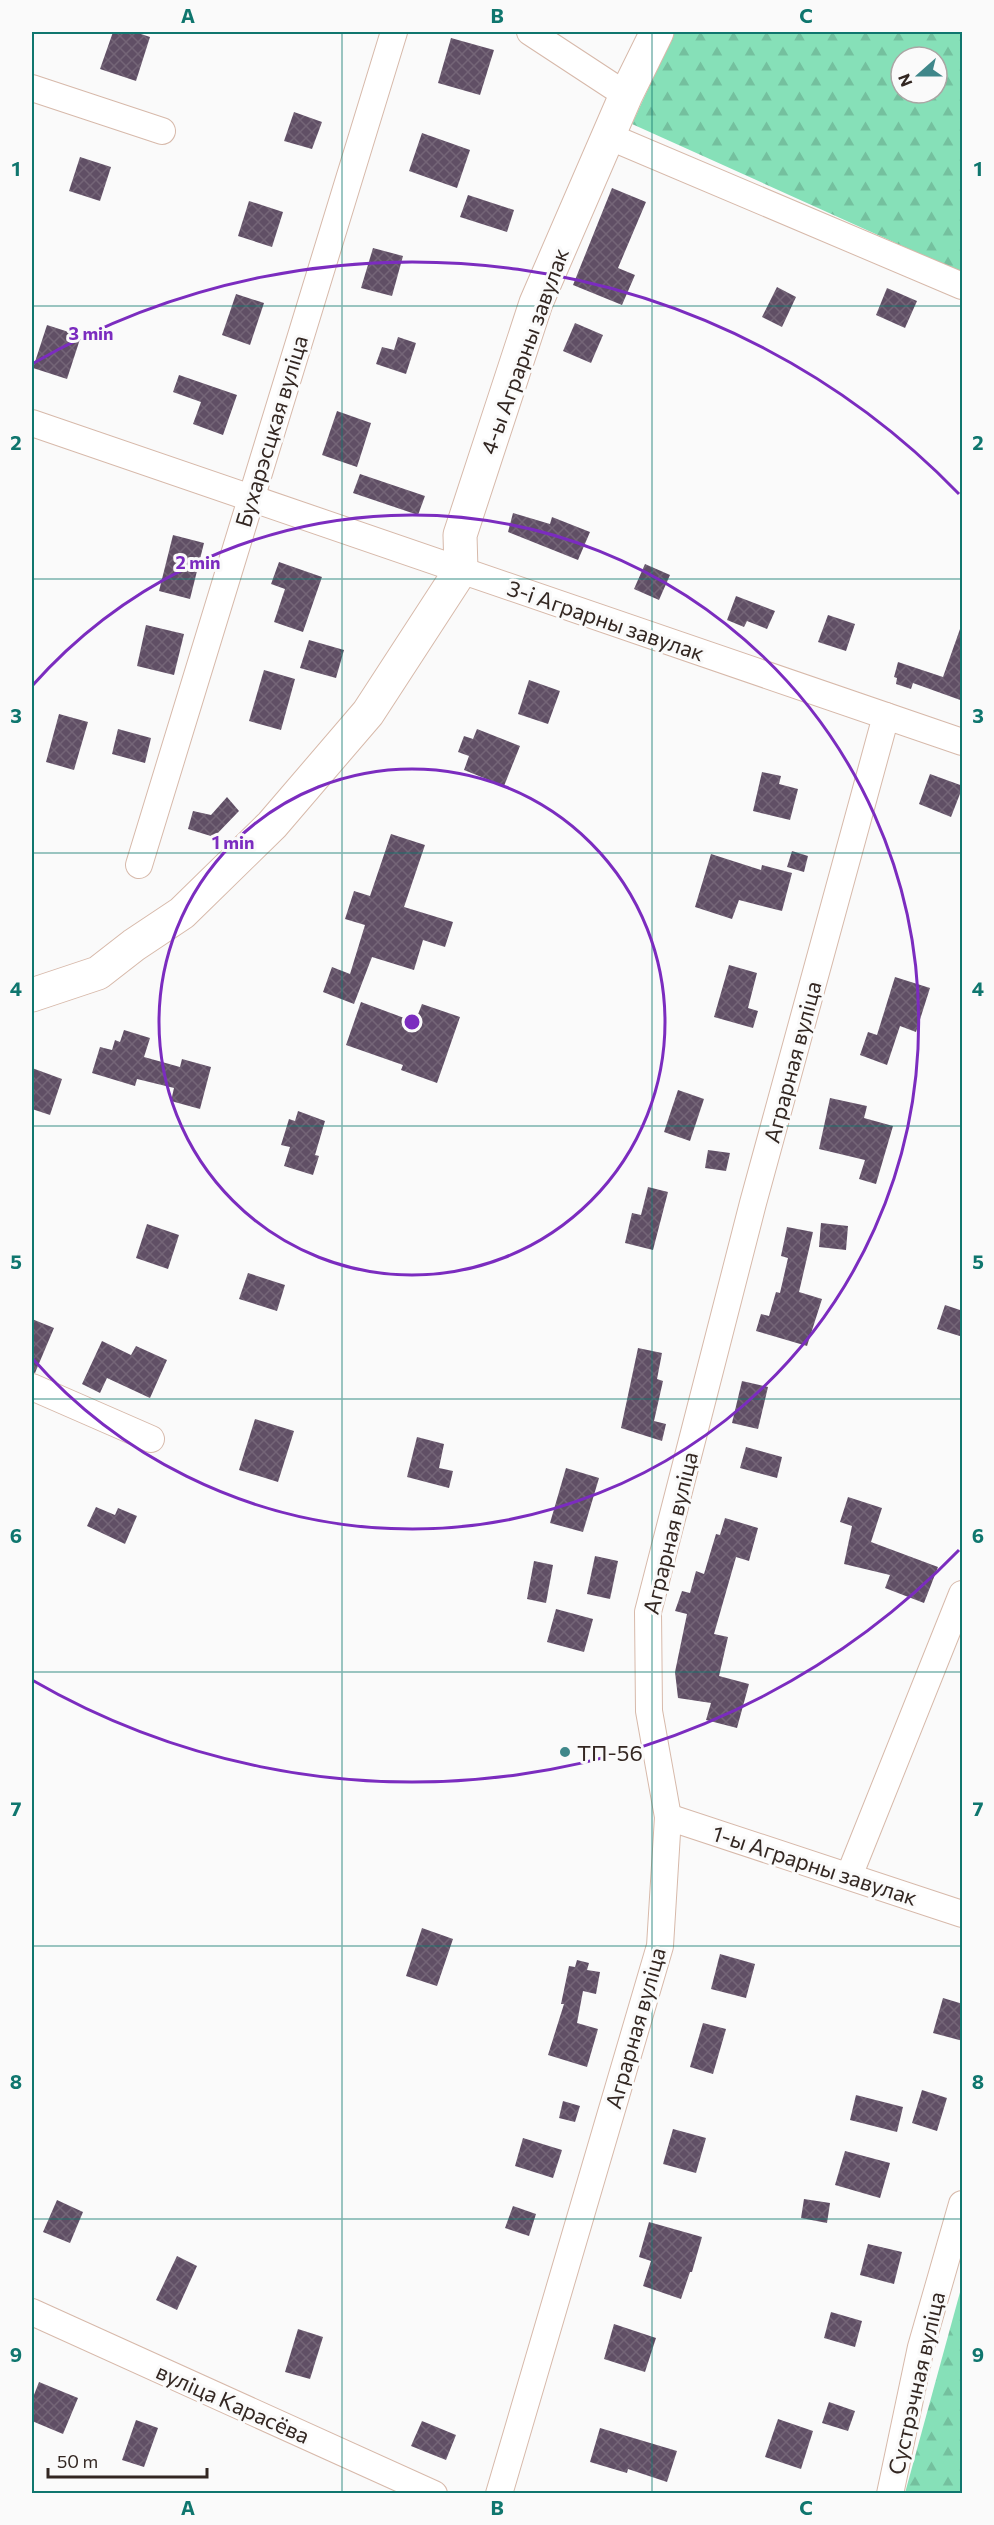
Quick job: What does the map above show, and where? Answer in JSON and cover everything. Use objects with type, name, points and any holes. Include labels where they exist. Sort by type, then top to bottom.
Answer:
[{"type":"main road","name":"4-ы Аграрны завулак","points":[[461,570],[460,535],[532,314],[626,95],[657,32]]},
{"type":"main road","points":[[32,995],[98,973],[134,945],[182,913],[272,825],[368,713],[461,570]]},
{"type":"street","name":"Бухарэсцкая вуліца","points":[[140,865],[250,497],[394,32]]},
{"type":"street","points":[[530,32],[626,95]]},
{"type":"street","points":[[32,88],[162,131]]},
{"type":"street","points":[[608,136],[963,286]]},
{"type":"street","name":"3-і Аграрны завулак","points":[[32,423],[963,742]]},
{"type":"street","name":"Аграрная вуліца","points":[[499,2493],[660,1946],[668,1817],[649,1711],[648,1612],[753,1203],[886,716]]},
{"type":"street","points":[[32,1387],[151,1439]]},
{"type":"street","points":[[849,1876],[963,1594]]},
{"type":"street","name":"1-ы Аграрны завулак","points":[[668,1817],[963,1914]]},
{"type":"street","name":"Сустрэчная вуліца","points":[[890,2493],[921,2348],[963,2204]]},
{"type":"street","name":"вуліца Карасёва","points":[[32,2312],[434,2493]]},
{"type":"green space","points":[[674,32],[962,32],[962,273],[632,124]]},
{"type":"green space","points":[[962,2285],[962,2493],[905,2493]]},
{"type":"building","points":[[113,32],[135,32],[150,37],[136,81],[100,69]]},
{"type":"building","points":[[451,38],[494,50],[480,95],[438,83]]},
{"type":"building","points":[[294,112],[322,122],[312,149],[284,141]]},
{"type":"building","points":[[422,133],[470,150],[457,188],[409,171]]},
{"type":"building","points":[[80,157],[111,167],[100,201],[69,191]]},
{"type":"building","points":[[612,188],[646,202],[618,268],[635,275],[622,305],[573,285]]},
{"type":"building","points":[[468,195],[514,210],[507,232],[460,217]]},
{"type":"building","points":[[249,201],[283,212],[272,247],[238,236]]},
{"type":"building","points":[[373,248],[403,256],[392,296],[361,288]]},
{"type":"building","points":[[777,287],[796,297],[782,327],[762,317]]},
{"type":"building","points":[[887,288],[917,301],[905,328],[876,315]]},
{"type":"building","points":[[236,294],[264,303],[250,345],[222,335]]},
{"type":"building","points":[[575,323],[603,335],[591,363],[563,351]]},
{"type":"building","points":[[47,325],[81,336],[67,379],[33,368]]},
{"type":"building","points":[[398,337],[416,343],[406,374],[376,364],[382,347],[394,350]]},
{"type":"building","points":[[179,375],[237,395],[223,435],[193,424],[201,402],[173,392]]},
{"type":"building","points":[[337,411],[371,423],[357,467],[322,455]]},
{"type":"building","points":[[360,474],[425,496],[418,515],[353,493]]},
{"type":"building","points":[[513,513],[550,524],[552,517],[590,532],[578,560],[508,532]]},
{"type":"building","points":[[173,535],[204,543],[190,599],[159,591]]},
{"type":"building","points":[[279,562],[322,577],[303,632],[274,622],[285,589],[271,584]]},
{"type":"building","points":[[645,564],[670,575],[659,600],[634,589]]},
{"type":"building","points":[[736,596],[775,611],[767,629],[747,621],[744,627],[727,620]]},
{"type":"building","points":[[828,615],[855,624],[846,651],[818,642]]},
{"type":"building","points":[[146,625],[184,634],[174,675],[137,666]]},
{"type":"building","points":[[960,629],[963,629],[963,701],[913,683],[911,689],[896,684],[897,678],[894,677],[898,662],[943,677]]},
{"type":"building","points":[[309,640],[344,650],[336,678],[300,668]]},
{"type":"building","points":[[264,670],[295,679],[281,730],[249,721]]},
{"type":"building","points":[[529,680],[560,691],[548,724],[518,714]]},
{"type":"building","points":[[59,714],[88,722],[74,770],[46,762]]},
{"type":"building","points":[[118,729],[151,738],[145,763],[112,754]]},
{"type":"building","points":[[477,729],[520,746],[504,786],[464,770],[469,756],[458,752],[464,736],[473,739]]},
{"type":"building","points":[[762,772],[781,776],[779,784],[798,789],[790,820],[753,811]]},
{"type":"building","points":[[930,774],[963,786],[951,817],[919,804]]},
{"type":"building","points":[[227,797],[239,811],[214,837],[188,829],[193,811],[211,815]]},
{"type":"building","points":[[391,834],[425,845],[404,907],[453,922],[445,947],[423,940],[414,970],[372,957],[354,1004],[323,992],[332,967],[350,974],[365,925],[345,919],[354,891],[370,896]]},
{"type":"building","points":[[792,851],[808,856],[804,872],[787,867]]},
{"type":"building","points":[[711,854],[761,870],[762,865],[792,873],[782,911],[739,900],[732,919],[695,907]]},
{"type":"building","points":[[729,965],[757,973],[748,1008],[758,1011],[753,1028],[714,1017]]},
{"type":"building","points":[[895,977],[930,988],[916,1032],[900,1026],[887,1065],[860,1055],[868,1032],[877,1035]]},
{"type":"building","points":[[361,1002],[415,1022],[422,1004],[460,1017],[437,1083],[401,1070],[403,1065],[346,1045]]},
{"type":"building","points":[[124,1030],[150,1038],[144,1057],[180,1067],[182,1059],[211,1067],[200,1109],[171,1101],[174,1088],[137,1079],[135,1086],[92,1073],[100,1047],[112,1050],[115,1040],[120,1042]]},
{"type":"building","points":[[32,1068],[62,1079],[50,1115],[32,1109]]},
{"type":"building","points":[[678,1090],[704,1099],[690,1141],[664,1132]]},
{"type":"building","points":[[830,1098],[867,1106],[864,1118],[893,1126],[876,1184],[859,1179],[865,1160],[819,1149]]},
{"type":"building","points":[[298,1111],[325,1121],[315,1155],[319,1156],[313,1175],[284,1166],[290,1147],[281,1145],[289,1119],[295,1121]]},
{"type":"building","points":[[708,1150],[730,1153],[726,1171],[705,1168]]},
{"type":"building","points":[[648,1187],[668,1192],[653,1250],[625,1243],[632,1213],[641,1215]]},
{"type":"building","points":[[821,1223],[848,1226],[846,1250],[819,1247]]},
{"type":"building","points":[[147,1224],[179,1235],[168,1269],[136,1258]]},
{"type":"building","points":[[787,1227],[813,1232],[799,1292],[822,1299],[807,1346],[756,1331],[761,1314],[769,1316],[776,1292],[780,1293],[788,1258],[781,1256]]},
{"type":"building","points":[[248,1273],[285,1285],[277,1311],[239,1299]]},
{"type":"building","points":[[945,1305],[963,1311],[963,1337],[937,1329]]},
{"type":"building","points":[[32,1319],[54,1328],[35,1373],[32,1372]]},
{"type":"building","points":[[102,1341],[131,1355],[136,1346],[167,1360],[150,1398],[107,1378],[100,1393],[82,1384]]},
{"type":"building","points":[[638,1348],[662,1353],[657,1379],[663,1381],[654,1421],[666,1424],[662,1441],[621,1428]]},
{"type":"building","points":[[742,1381],[768,1387],[758,1429],[732,1423]]},
{"type":"building","points":[[255,1419],[294,1431],[278,1482],[239,1470]]},
{"type":"building","points":[[417,1437],[444,1444],[439,1468],[453,1471],[449,1488],[407,1477]]},
{"type":"building","points":[[746,1447],[782,1457],[777,1478],[740,1468]]},
{"type":"building","points":[[566,1468],[599,1478],[583,1532],[550,1523]]},
{"type":"building","points":[[848,1497],[882,1508],[871,1542],[938,1567],[924,1603],[885,1588],[890,1575],[844,1564],[852,1526],[840,1522]]},
{"type":"building","points":[[96,1507],[115,1515],[118,1508],[137,1516],[125,1544],[87,1526]]},
{"type":"building","points":[[725,1518],[758,1528],[749,1561],[736,1557],[714,1634],[728,1637],[719,1676],[749,1684],[737,1728],[706,1720],[711,1703],[678,1698],[675,1672],[687,1614],[675,1611],[682,1591],[690,1593],[696,1571],[704,1574],[716,1534],[720,1535]]},
{"type":"building","points":[[595,1556],[618,1561],[610,1599],[587,1594]]},
{"type":"building","points":[[534,1561],[553,1565],[546,1603],[527,1599]]},
{"type":"building","points":[[556,1609],[593,1619],[584,1652],[547,1642]]},
{"type":"building","points":[[422,1928],[453,1939],[437,1986],[406,1976]]},
{"type":"building","points":[[720,1954],[755,1964],[746,1998],[711,1989]]},
{"type":"building","points":[[577,1960],[589,1963],[587,1970],[600,1972],[596,1994],[583,1991],[577,2023],[598,2029],[587,2067],[548,2055],[564,2004],[561,2004],[569,1966],[575,1967]]},
{"type":"building","points":[[943,1998],[963,2004],[963,2041],[933,2033]]},
{"type":"building","points":[[703,2023],[726,2029],[713,2074],[690,2067]]},
{"type":"building","points":[[922,2090],[947,2098],[937,2131],[912,2123]]},
{"type":"building","points":[[856,2095],[903,2107],[897,2132],[850,2120]]},
{"type":"building","points":[[563,2101],[580,2106],[575,2122],[559,2118]]},
{"type":"building","points":[[673,2129],[706,2138],[696,2173],[663,2164]]},
{"type":"building","points":[[523,2138],[562,2150],[553,2178],[515,2166]]},
{"type":"building","points":[[845,2151],[890,2163],[880,2198],[835,2185]]},
{"type":"building","points":[[804,2199],[830,2203],[827,2223],[801,2218]]},
{"type":"building","points":[[57,2200],[83,2212],[70,2243],[43,2232]]},
{"type":"building","points":[[513,2206],[536,2214],[529,2236],[505,2228]]},
{"type":"building","points":[[649,2222],[702,2237],[681,2299],[643,2286],[651,2261],[639,2257]]},
{"type":"building","points":[[868,2244],[902,2252],[894,2284],[860,2275]]},
{"type":"building","points":[[177,2256],[197,2266],[177,2310],[156,2300]]},
{"type":"building","points":[[831,2312],[862,2321],[855,2347],[824,2338]]},
{"type":"building","points":[[614,2324],[656,2338],[645,2372],[604,2359]]},
{"type":"building","points":[[298,2329],[323,2337],[310,2379],[285,2372]]},
{"type":"building","points":[[39,2382],[78,2398],[63,2434],[32,2421],[32,2400]]},
{"type":"building","points":[[829,2402],[855,2411],[848,2431],[822,2423]]},
{"type":"building","points":[[778,2419],[813,2431],[801,2469],[765,2457]]},
{"type":"building","points":[[136,2420],[158,2428],[144,2467],[122,2460]]},
{"type":"building","points":[[422,2421],[456,2435],[446,2460],[411,2446]]},
{"type":"building","points":[[600,2428],[677,2451],[667,2482],[628,2469],[627,2473],[590,2462]]},
{"type":"place","name":"ТП-56","points":[[565,1752]]}]
